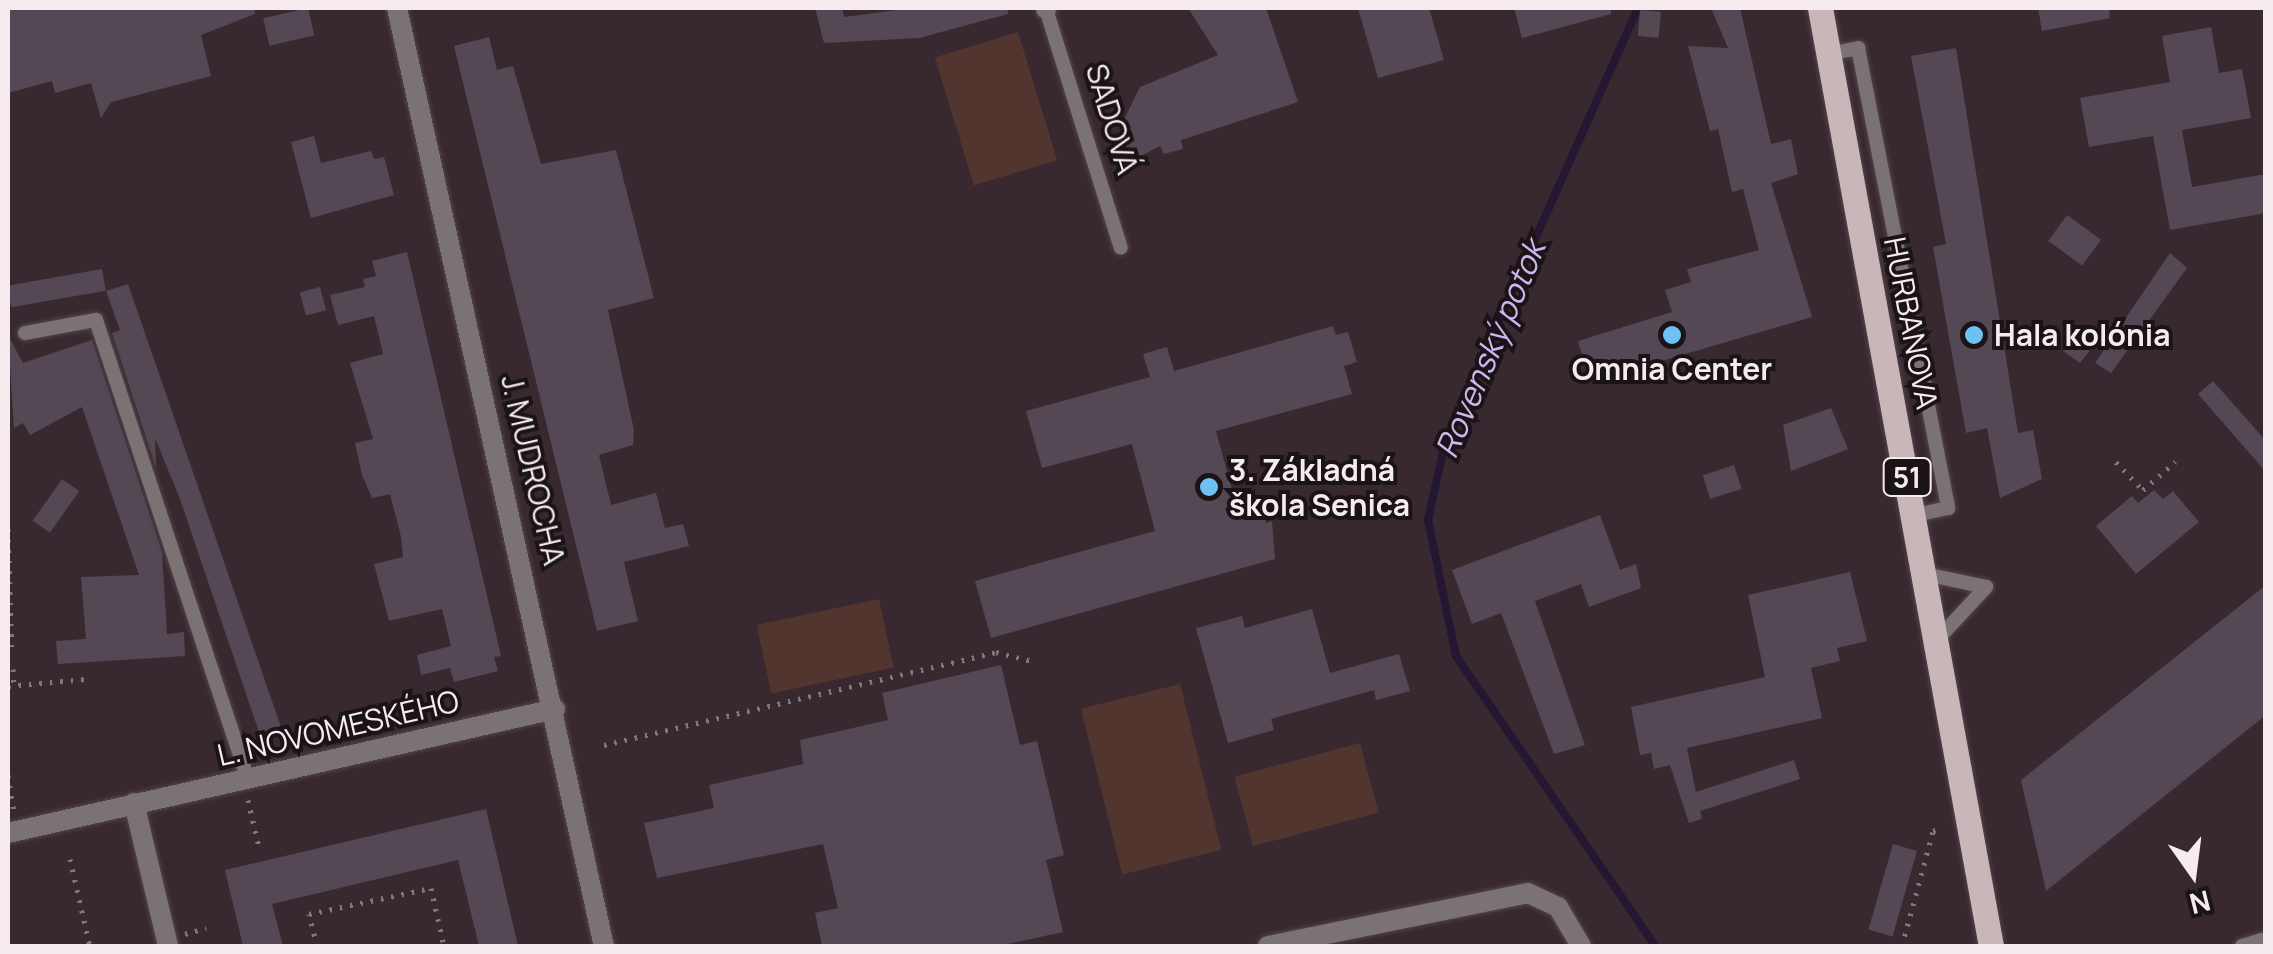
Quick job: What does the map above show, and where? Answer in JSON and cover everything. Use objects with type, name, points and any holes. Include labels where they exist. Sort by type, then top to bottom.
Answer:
[{"type":"main road","name":"HURBANOVA","points":[[1820,8],[1991,946]]},
{"type":"street","name":"J. MUDROCHA","points":[[396,8],[556,710],[604,946]]},
{"type":"street","name":"L. NOVOMESKÉHO","points":[[12,832],[556,710]]},
{"type":"street","points":[[134,803],[168,946]]},
{"type":"street","points":[[1268,946],[1528,893],[1558,906],[1580,946]]},
{"type":"lane","name":"SADOVÁ","points":[[1046,8],[1120,248]]},
{"type":"lane","points":[[1828,54],[1858,48],[1948,508],[1914,514]]},
{"type":"lane","points":[[25,333],[96,320],[248,780]]},
{"type":"lane","points":[[1925,574],[1986,587],[1936,642]]},
{"type":"lane","points":[[2242,946],[2262,940],[2266,946]]},
{"type":"path","points":[[2116,462],[2142,490],[2175,462]]},
{"type":"path","points":[[8,529],[12,654]]},
{"type":"path","points":[[604,745],[996,652],[1032,661]]},
{"type":"path","points":[[13,669],[11,686],[86,679]]},
{"type":"path","points":[[8,775],[12,832]]},
{"type":"path","points":[[248,780],[260,851]]},
{"type":"path","points":[[1902,946],[1933,831],[1944,828]]},
{"type":"path","points":[[70,859],[90,946]]},
{"type":"path","points":[[316,946],[309,914],[431,888],[444,946]]},
{"type":"shaded area","points":[[1018,32],[1057,160],[974,186],[935,57]]},
{"type":"shaded area","points":[[879,599],[894,667],[771,693],[757,625]]},
{"type":"shaded area","points":[[1180,684],[1221,850],[1122,875],[1081,709]]},
{"type":"shaded area","points":[[1360,743],[1379,813],[1253,846],[1234,777]]},
{"type":"building","points":[[8,8],[254,8],[255,14],[201,35],[211,76],[111,102],[101,118],[91,83],[55,93],[52,81],[8,93]]},
{"type":"building","points":[[308,8],[314,35],[269,46],[263,18]]},
{"type":"building","points":[[815,8],[842,8],[844,17],[913,8],[1008,8],[1008,14],[919,38],[824,43]]},
{"type":"building","points":[[1188,8],[1266,8],[1298,102],[1181,140],[1183,149],[1164,154],[1160,146],[1129,162],[1121,126],[1140,87],[1218,55]]},
{"type":"building","points":[[1358,8],[1429,8],[1444,60],[1378,78]]},
{"type":"building","points":[[1514,8],[1611,8],[1611,14],[1522,38]]},
{"type":"building","points":[[1711,8],[1740,8],[1771,144],[1791,139],[1798,174],[1771,183],[1812,317],[1590,382],[1578,341],[1672,312],[1665,290],[1691,282],[1687,269],[1759,250],[1743,189],[1732,192],[1718,129],[1710,131],[1688,46],[1728,48]]},
{"type":"building","points":[[2038,8],[2109,8],[2110,18],[2042,31]]},
{"type":"building","points":[[1640,10],[1661,12],[1659,38],[1638,36]]},
{"type":"building","points":[[2211,27],[2219,73],[2242,69],[2251,118],[2182,130],[2192,187],[2266,174],[2266,213],[2170,230],[2153,136],[2089,147],[2080,98],[2170,82],[2162,36]]},
{"type":"building","points":[[489,37],[497,70],[513,66],[541,164],[616,150],[654,298],[608,310],[634,430],[633,445],[599,455],[611,505],[656,493],[665,528],[683,524],[689,546],[624,562],[638,621],[597,631],[454,46]]},
{"type":"building","name":"Hala kolónia","points":[[1956,48],[2018,433],[2033,430],[2042,479],[2000,498],[1987,428],[1966,433],[1933,247],[1946,244],[1911,56]]},
{"type":"building","points":[[314,136],[321,163],[371,151],[374,159],[384,157],[394,195],[311,218],[291,142]]},
{"type":"building","points":[[2067,215],[2101,240],[2082,266],[2048,241]]},
{"type":"building","points":[[407,252],[501,656],[494,657],[498,671],[454,682],[450,668],[421,675],[417,655],[451,646],[442,609],[389,621],[374,564],[403,557],[401,537],[390,494],[372,498],[362,475],[355,443],[373,439],[350,363],[383,354],[374,316],[338,325],[330,295],[365,287],[363,279],[376,276],[372,261]]},
{"type":"building","points":[[2170,253],[2187,268],[2111,373],[2095,363]]},
{"type":"building","points":[[102,269],[106,291],[11,307],[8,286]]},
{"type":"building","points":[[128,284],[282,730],[261,738],[180,499],[155,438],[156,468],[112,333],[120,330],[106,291]]},
{"type":"building","points":[[320,287],[326,310],[306,316],[300,292]]},
{"type":"building","points":[[1333,326],[1336,335],[1348,332],[1357,362],[1344,366],[1352,394],[1216,431],[1237,508],[1260,502],[1266,523],[1272,521],[1275,559],[991,638],[975,581],[1155,531],[1132,444],[1042,468],[1026,411],[1150,377],[1143,354],[1167,347],[1174,371]]},
{"type":"building","points":[[2074,333],[2094,345],[2080,363],[2063,351]]},
{"type":"building","points":[[8,335],[23,363],[92,340],[162,552],[167,634],[184,632],[185,656],[58,664],[56,641],[86,639],[81,577],[139,575],[82,407],[30,435],[23,423],[14,428]]},
{"type":"building","points":[[2213,381],[2266,441],[2266,472],[2198,394]]},
{"type":"building","points":[[1831,408],[1848,449],[1791,471],[1783,425]]},
{"type":"building","points":[[1734,465],[1742,489],[1710,499],[1703,475]]},
{"type":"building","points":[[62,479],[79,491],[50,533],[33,521]]},
{"type":"building","points":[[2154,490],[2163,499],[2173,491],[2199,522],[2136,574],[2096,526],[2132,496],[2138,503]]},
{"type":"building","points":[[1600,515],[1620,570],[1636,564],[1641,588],[1589,607],[1581,584],[1535,601],[1585,745],[1554,754],[1501,613],[1472,624],[1452,570]]},
{"type":"building","points":[[1850,572],[1867,641],[1837,648],[1840,661],[1811,668],[1822,718],[1687,748],[1696,792],[1794,760],[1800,779],[1700,811],[1702,819],[1689,823],[1670,765],[1654,769],[1651,753],[1640,755],[1631,707],[1765,677],[1748,595]]},
{"type":"building","points":[[2266,585],[2266,715],[2046,891],[2021,780]]},
{"type":"building","points":[[1312,609],[1330,673],[1399,654],[1410,691],[1376,700],[1374,690],[1271,719],[1274,730],[1228,743],[1196,628],[1242,616],[1245,628]]},
{"type":"building","points":[[1001,665],[1020,745],[1037,741],[1064,855],[1046,860],[1063,932],[999,946],[822,946],[815,913],[838,908],[823,844],[657,878],[644,823],[714,808],[709,785],[803,764],[800,740],[888,720],[882,693]]},
{"type":"building","points":[[486,809],[518,946],[479,946],[458,860],[272,904],[283,946],[243,946],[225,870]]},
{"type":"building","points":[[1893,844],[1917,851],[1892,936],[1868,930]]},
{"type":"waterway","name":"Rovenský potok","points":[[1638,8],[1445,442],[1428,520],[1456,656],[1655,946]]},
{"type":"place","name":"Omnia Center","points":[[1672,335]]},
{"type":"place","name":"Hala kolónia","points":[[1974,335]]},
{"type":"place","name":"3. Základná škola Senica","points":[[1209,487]]}]
